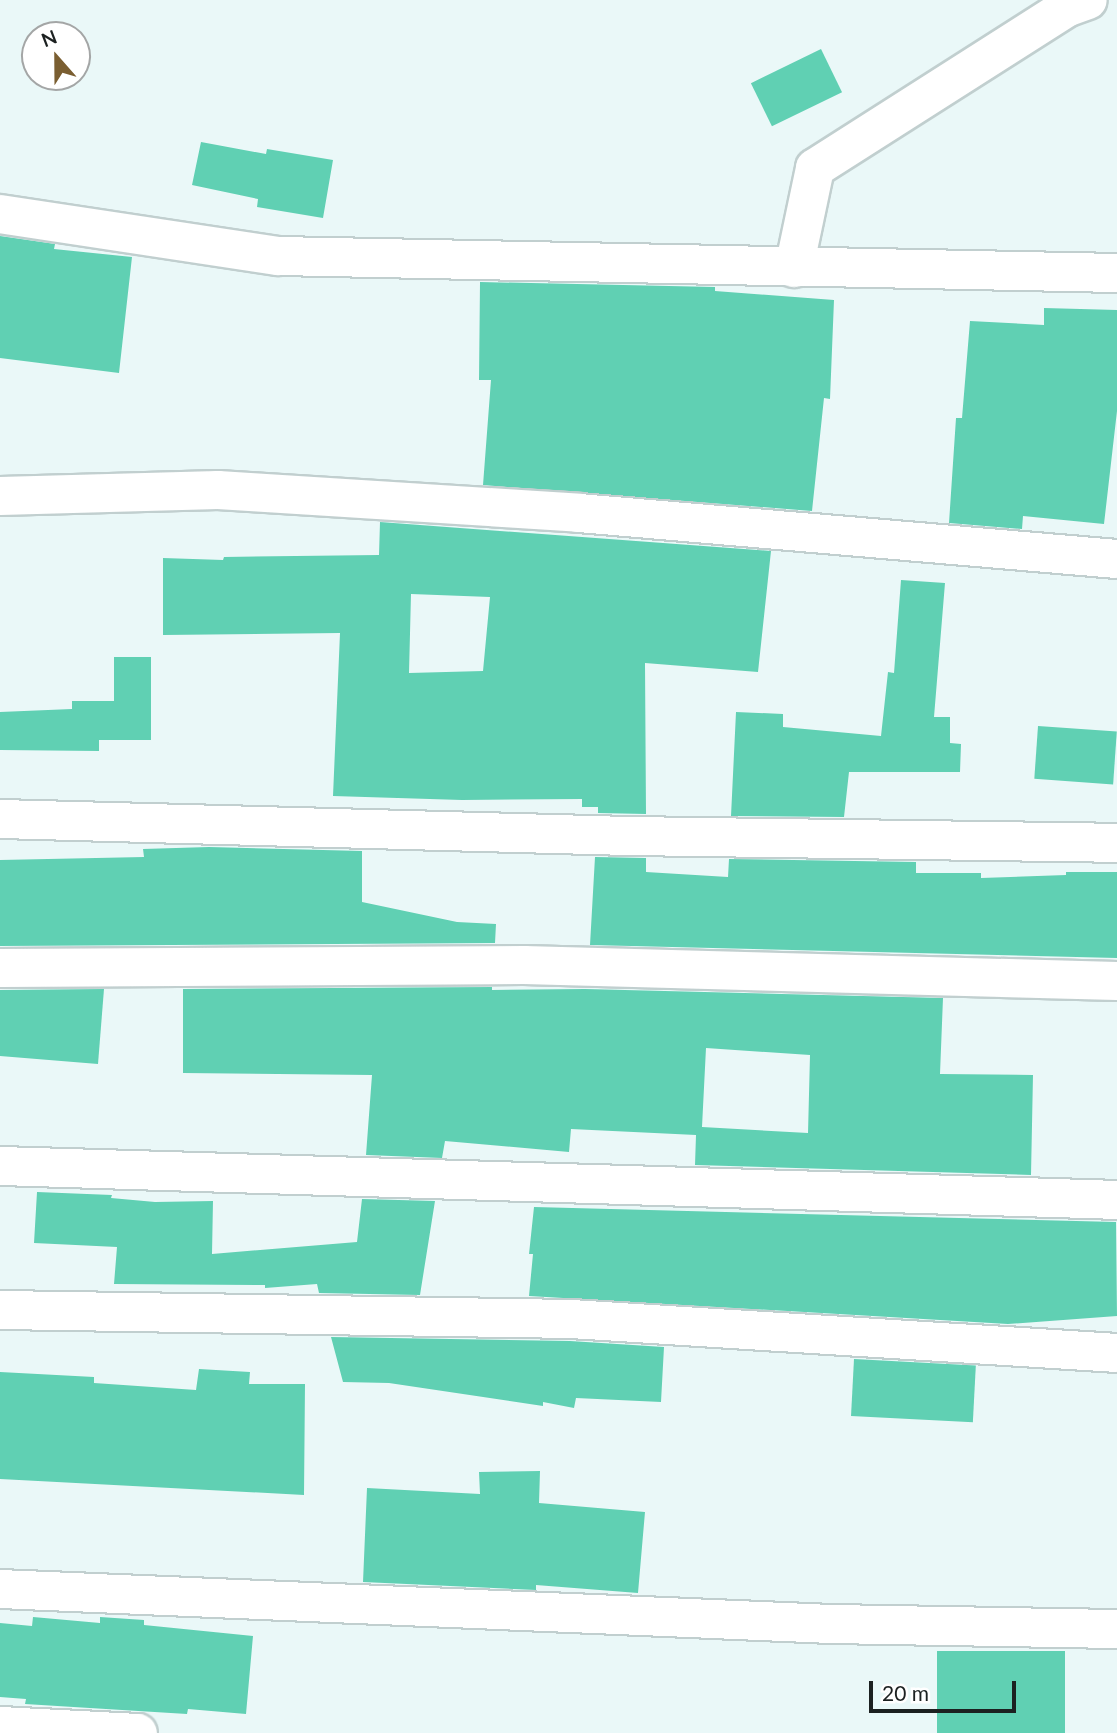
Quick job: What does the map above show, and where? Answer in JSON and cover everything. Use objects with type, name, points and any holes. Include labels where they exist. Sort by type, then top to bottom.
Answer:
[{"type":"street","points":[[794,268],[815,168],[1066,8],[1088,0]]},
{"type":"street","points":[[0,214],[278,256],[1117,273]]},
{"type":"street","points":[[0,496],[218,490],[593,514],[1117,559]]},
{"type":"street","points":[[0,819],[628,836],[1117,843]]},
{"type":"street","points":[[0,968],[524,965],[1117,981]]},
{"type":"street","points":[[0,1166],[1117,1200]]},
{"type":"street","points":[[0,1310],[571,1319],[1117,1353]]},
{"type":"street","points":[[0,1589],[830,1624],[1117,1629]]},
{"type":"street","points":[[0,1726],[138,1733]]},
{"type":"building","points":[[821,49],[842,92],[772,126],[751,83]]},
{"type":"building","points":[[201,142],[266,154],[267,149],[333,160],[323,218],[257,207],[258,199],[192,185]]},
{"type":"building","points":[[0,236],[55,244],[54,249],[132,257],[119,373],[0,358]]},
{"type":"building","points":[[480,282],[715,287],[715,291],[834,300],[830,399],[824,398],[812,511],[483,485],[491,380],[479,380]]},
{"type":"building","points":[[1044,308],[1117,310],[1117,411],[1104,524],[1023,516],[1022,529],[949,523],[956,418],[962,418],[970,321],[1044,325]]},
{"type":"building","points":[[380,522],[771,551],[758,672],[645,663],[646,814],[598,813],[598,807],[582,807],[582,799],[462,800],[333,796],[340,633],[163,635],[163,558],[223,560],[224,557],[379,555]],"holes":[[[411,594],[490,597],[483,671],[409,673]]]},
{"type":"building","points":[[901,580],[945,583],[934,717],[950,717],[950,743],[961,744],[960,772],[849,772],[844,817],[731,816],[736,712],[783,714],[783,727],[881,736],[888,672],[894,673]]},
{"type":"building","points":[[114,657],[151,657],[151,740],[99,740],[99,751],[0,750],[0,712],[72,709],[72,701],[114,701]]},
{"type":"building","points":[[1038,726],[1117,732],[1113,784],[1034,779]]},
{"type":"building","points":[[209,847],[362,851],[362,902],[457,922],[496,924],[495,943],[0,946],[0,860],[144,857],[143,849]]},
{"type":"building","points":[[595,857],[646,858],[646,872],[728,877],[729,859],[916,862],[916,873],[981,873],[981,878],[1066,875],[1066,872],[1117,872],[1117,958],[590,945]]},
{"type":"building","points":[[492,987],[492,990],[585,989],[943,998],[940,1074],[1033,1075],[1031,1175],[695,1165],[696,1135],[571,1129],[569,1152],[445,1141],[442,1158],[366,1155],[372,1075],[183,1073],[183,989]],"holes":[[[706,1048],[810,1055],[808,1133],[702,1127]]]},
{"type":"building","points":[[104,989],[98,1064],[0,1056],[0,990]]},
{"type":"building","points":[[37,1192],[112,1195],[111,1198],[155,1202],[213,1201],[212,1254],[357,1242],[362,1199],[435,1201],[420,1295],[319,1293],[317,1284],[265,1288],[265,1285],[114,1284],[117,1247],[34,1243]]},
{"type":"building","points":[[534,1207],[1116,1222],[1117,1316],[1008,1324],[529,1296],[533,1254],[529,1254]]},
{"type":"building","points":[[331,1337],[570,1341],[664,1347],[661,1402],[576,1398],[574,1408],[543,1402],[543,1406],[389,1383],[343,1382]]},
{"type":"building","points":[[854,1359],[976,1365],[973,1422],[851,1416]]},
{"type":"building","points":[[199,1369],[250,1372],[249,1384],[305,1384],[304,1495],[0,1479],[0,1372],[94,1377],[94,1383],[196,1390]]},
{"type":"building","points":[[540,1471],[539,1503],[645,1512],[638,1593],[536,1585],[536,1590],[363,1582],[367,1488],[480,1494],[479,1472]]},
{"type":"building","points":[[33,1617],[100,1623],[100,1617],[144,1620],[144,1625],[253,1636],[246,1714],[188,1709],[187,1714],[25,1704],[26,1699],[0,1697],[0,1623],[32,1626]]},
{"type":"building","points":[[937,1651],[1065,1651],[1065,1733],[937,1733]]}]
